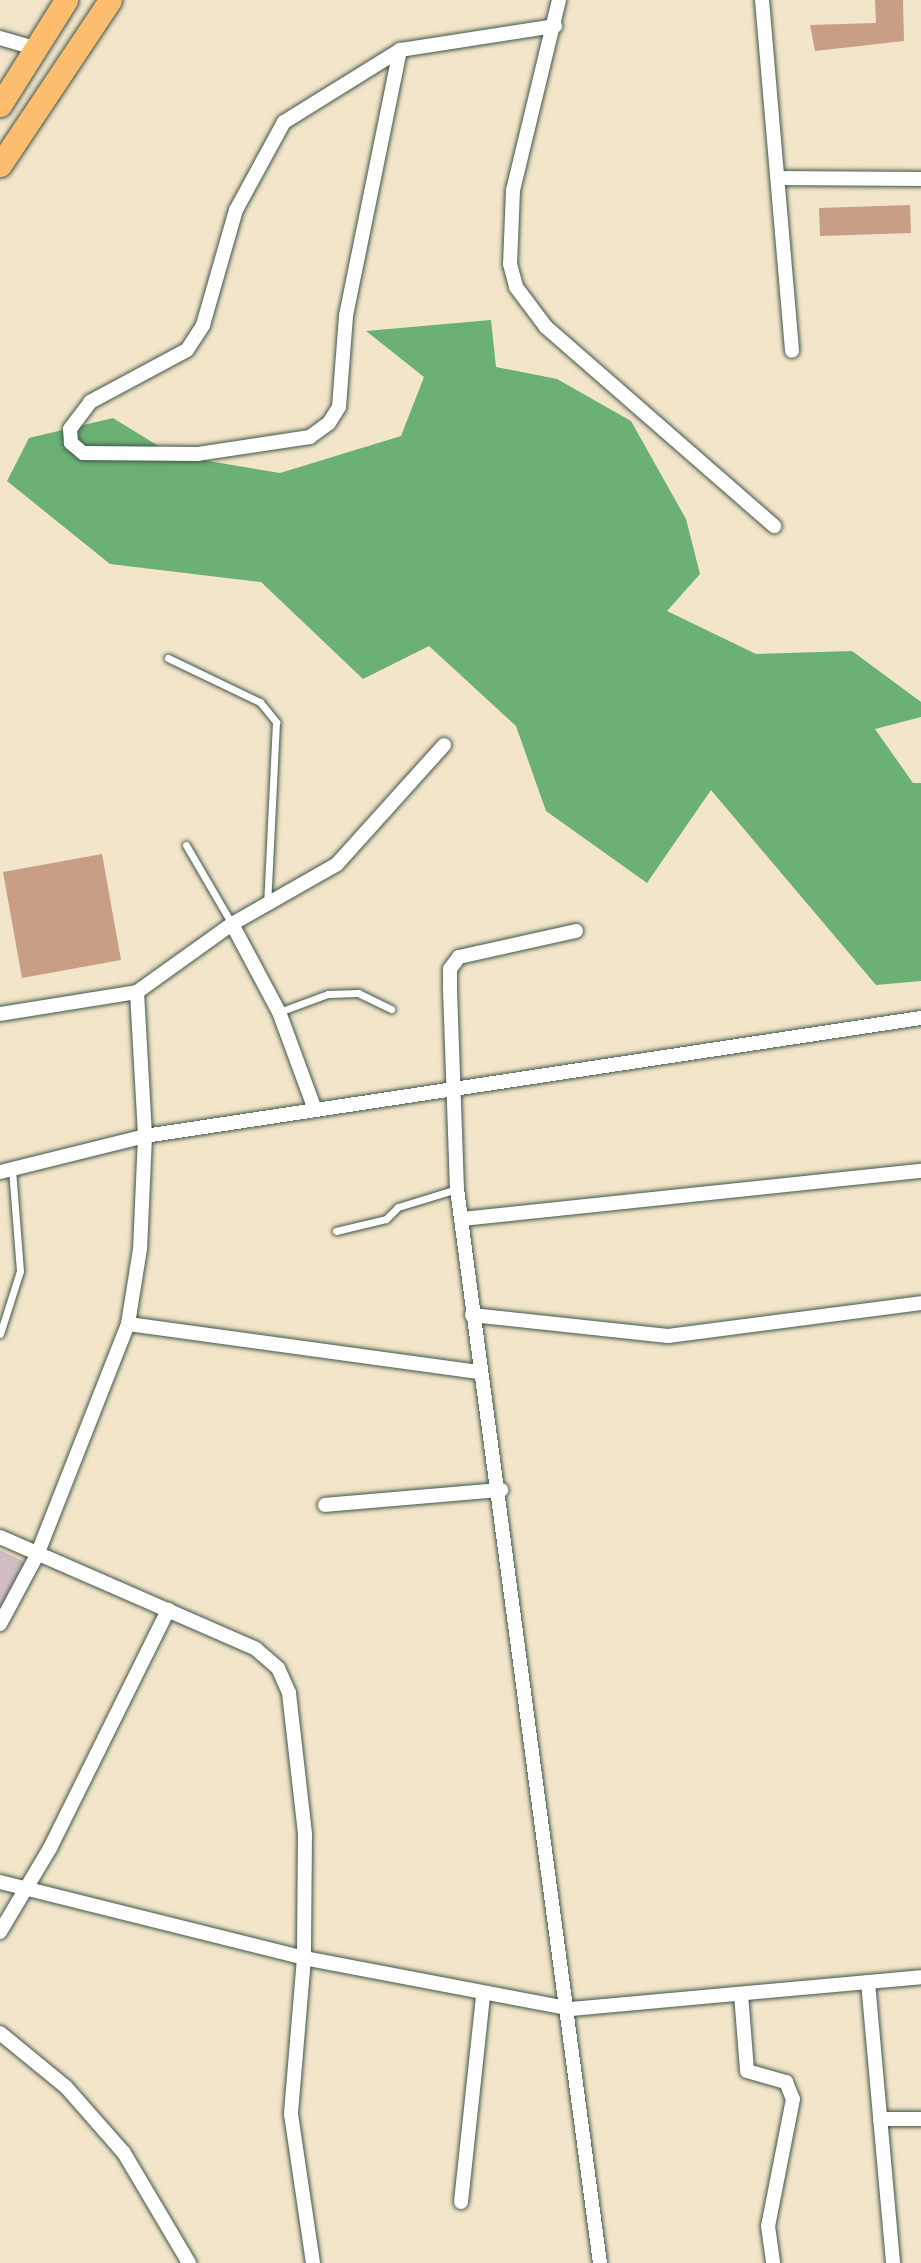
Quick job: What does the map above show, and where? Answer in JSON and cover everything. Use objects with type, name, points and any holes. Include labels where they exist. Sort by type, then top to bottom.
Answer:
[{"type":"main road","points":[[0,105],[66,0]]},
{"type":"main road","points":[[0,165],[110,0]]},
{"type":"street","points":[[559,0],[555,26],[513,190],[510,264],[516,287],[546,327],[774,526]]},
{"type":"street","points":[[762,0],[792,351]]},
{"type":"street","points":[[400,50],[346,316],[339,407],[329,423],[310,437],[198,454],[83,453],[71,443],[70,429],[90,402],[187,349],[203,325],[236,210],[284,122],[400,50],[555,26]]},
{"type":"street","points":[[0,38],[35,48]]},
{"type":"street","points":[[779,178],[921,180]]},
{"type":"street","points":[[0,1014],[137,992],[232,924],[337,864],[444,745]]},
{"type":"street","points":[[232,924],[279,1012],[315,1110]]},
{"type":"street","points":[[576,931],[459,957],[450,969],[458,1086],[457,1189],[479,1372],[501,1490],[571,2009],[600,2263]]},
{"type":"street","points":[[0,1624],[36,1557],[128,1324],[140,1249],[145,1136],[137,992]]},
{"type":"street","points":[[6,1171],[145,1136],[458,1086],[921,1018]]},
{"type":"street","points":[[462,1219],[921,1171]]},
{"type":"street","points":[[472,1315],[668,1336],[921,1303]]},
{"type":"street","points":[[128,1324],[479,1372]]},
{"type":"street","points":[[325,1505],[501,1490]]},
{"type":"street","points":[[0,1536],[36,1557],[256,1649],[278,1668],[289,1693],[303,1803],[304,1958],[291,2114],[313,2263]]},
{"type":"street","points":[[0,1932],[27,1891],[168,1610]]},
{"type":"street","points":[[0,1882],[27,1891],[304,1958],[483,1995],[571,2009],[921,1977]]},
{"type":"street","points":[[869,1982],[893,2263]]},
{"type":"street","points":[[741,1994],[747,2071],[786,2082],[793,2099],[768,2226],[773,2263]]},
{"type":"street","points":[[461,2202],[483,1995]]},
{"type":"street","points":[[1,2035],[66,2087],[124,2152],[189,2263]]},
{"type":"street","points":[[880,2119],[921,2119]]},
{"type":"lane","points":[[168,658],[260,702],[276,722],[267,904]]},
{"type":"lane","points":[[186,845],[232,924]]},
{"type":"lane","points":[[279,1012],[328,994],[358,993],[391,1009]]},
{"type":"lane","points":[[0,1334],[20,1271],[6,1171]]},
{"type":"lane","points":[[336,1231],[386,1219],[398,1207],[457,1189]]},
{"type":"shaded area","points":[[0,1550],[25,1562],[0,1609]]},
{"type":"green space","points":[[491,320],[496,367],[557,379],[631,421],[686,519],[700,574],[667,611],[756,654],[852,651],[921,702],[921,717],[875,729],[913,783],[921,783],[921,981],[876,985],[711,790],[647,883],[546,811],[516,726],[429,646],[363,679],[261,582],[110,564],[7,481],[29,438],[113,418],[173,455],[280,473],[401,436],[424,377],[366,331]]},
{"type":"building","points":[[875,0],[903,0],[904,41],[815,51],[810,25],[876,23]]},
{"type":"building","points":[[910,205],[911,233],[820,236],[819,208]]},
{"type":"building","points":[[102,854],[121,960],[22,978],[3,872]]}]
